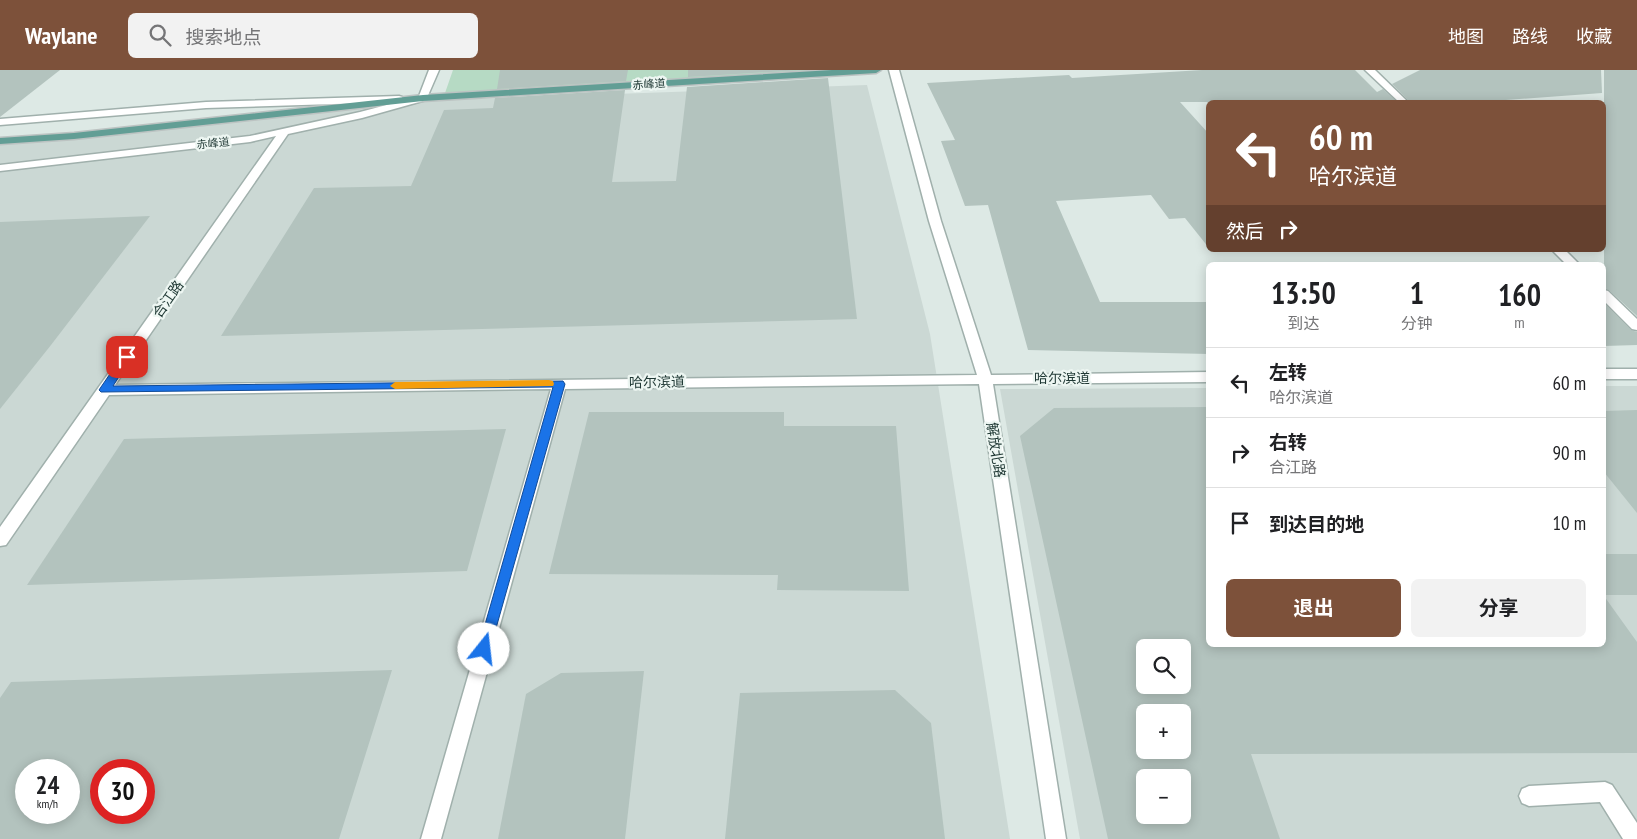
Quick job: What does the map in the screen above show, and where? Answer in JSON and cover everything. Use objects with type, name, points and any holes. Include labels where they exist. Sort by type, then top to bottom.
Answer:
[{"type":"main road","name":"赤峰道","points":[[423,98],[876,70]]},
{"type":"main road","points":[[0,141],[74,136],[423,98]]},
{"type":"street","points":[[423,98],[434,70]]},
{"type":"street","name":"解放北路","points":[[894,70],[935,221],[985,378],[1056,839]]},
{"type":"street","points":[[1370,70],[1402,100]]},
{"type":"street","name":"赤峰道","points":[[0,122],[206,105],[423,98]]},
{"type":"street","name":"赤峰道","points":[[0,168],[250,139],[286,128],[362,116],[423,98]]},
{"type":"street","name":"合江路","points":[[0,540],[286,128]]},
{"type":"street","points":[[1560,252],[1571,262]]},
{"type":"street","points":[[1606,296],[1637,326]]},
{"type":"street","points":[[1606,374],[1637,374]]},
{"type":"street","name":"哈尔滨道","points":[[104,390],[985,378],[1206,377]]},
{"type":"street","points":[[431,839],[560,384]]},
{"type":"street","points":[[1529,796],[1605,792],[1635,839]]},
{"type":"shaded area","points":[[867,85],[930,334],[1010,839],[0,839],[0,144],[102,136],[443,100]]},
{"type":"shaded area","points":[[1606,386],[1637,386],[1637,839],[1080,839],[1000,389],[1206,388],[1206,647],[1606,647]]},
{"type":"green space","points":[[453,70],[873,70],[445,93]]},
{"type":"building","points":[[0,70],[60,70],[0,117]]},
{"type":"building","points":[[500,70],[628,70],[626,81],[497,89]]},
{"type":"building","points":[[688,70],[801,70],[688,77]]},
{"type":"building","points":[[1202,70],[1355,70],[1377,92],[1383,89],[1395,100],[1206,100],[1206,102],[1180,102],[1206,131],[1206,244],[1185,218],[1169,219],[1151,195],[1056,201],[1100,302],[1206,302],[1206,354],[1028,350],[988,205],[965,206],[941,141],[955,140],[927,83],[1069,75],[1072,78]]},
{"type":"building","points":[[1420,70],[1601,70],[1602,93],[1506,100],[1408,100],[1392,84]]},
{"type":"building","points":[[1604,70],[1637,70],[1637,316],[1606,289],[1604,252],[1606,252],[1606,100],[1604,100]]},
{"type":"building","points":[[828,78],[857,319],[221,336],[314,188],[411,186],[444,110],[493,108],[495,98],[625,90],[612,182],[676,181],[687,87]]},
{"type":"building","points":[[150,216],[51,345],[0,409],[0,222]]},
{"type":"building","points":[[1606,305],[1631,330],[1637,332],[1637,345],[1606,346]]},
{"type":"building","points":[[1206,407],[1206,647],[1606,647],[1606,599],[1637,642],[1637,753],[1251,754],[1280,839],[1108,839],[1020,436],[1054,408]]},
{"type":"building","points":[[1637,410],[1637,513],[1606,474],[1606,411]]},
{"type":"building","points":[[589,412],[784,412],[784,426],[896,426],[909,591],[777,590],[778,575],[549,574]]},
{"type":"building","points":[[506,429],[467,571],[27,585],[124,439]]},
{"type":"building","points":[[1606,554],[1637,554],[1637,595],[1606,595]]},
{"type":"building","points":[[392,670],[339,839],[0,839],[0,698],[11,682]]},
{"type":"building","points":[[644,671],[625,839],[498,839],[526,694],[561,673]]},
{"type":"building","points":[[895,690],[931,723],[945,839],[725,839],[740,693]]},
{"type":"slow traffic","points":[[395,386],[549,384]]},
{"type":"route","points":[[127,357],[104,390],[560,384],[484,649]]}]
